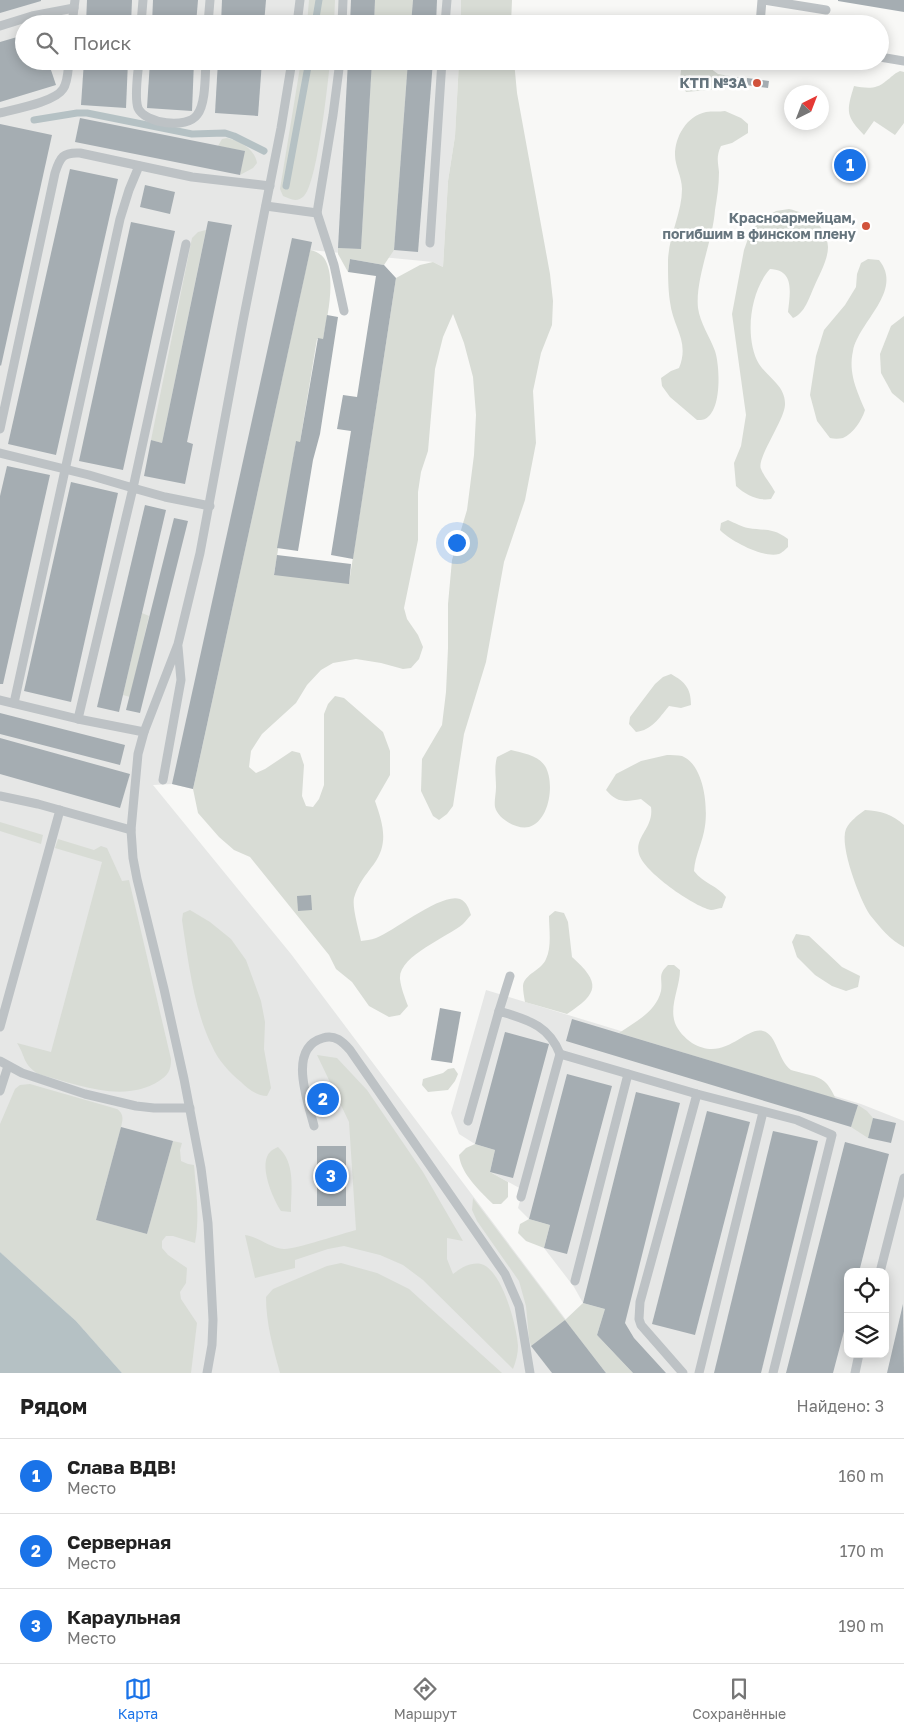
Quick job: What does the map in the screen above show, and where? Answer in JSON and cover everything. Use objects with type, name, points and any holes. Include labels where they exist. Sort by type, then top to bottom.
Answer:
[{"type":"lane","points":[[142,15],[143,0]]},
{"type":"lane","points":[[209,15],[210,0]]},
{"type":"lane","points":[[299,15],[300,0]]},
{"type":"lane","points":[[342,15],[343,0]]},
{"type":"lane","points":[[446,15],[447,0]]},
{"type":"lane","points":[[761,15],[763,0],[826,10]]},
{"type":"lane","points":[[36,15],[74,4]]},
{"type":"lane","points":[[0,26],[15,21]]},
{"type":"lane","points":[[889,58],[904,61]]},
{"type":"lane","points":[[0,113],[59,94],[64,88],[68,70]]},
{"type":"lane","points":[[138,70],[137,97],[141,112],[146,117],[154,120],[184,123],[197,116],[200,109],[205,70]]},
{"type":"lane","points":[[207,1373],[212,1345],[212,1290],[205,1195],[190,1108],[164,989],[137,879],[131,830],[138,754],[144,732],[178,644],[210,506],[290,70]]},
{"type":"lane","points":[[339,70],[334,115],[316,213],[334,265],[344,311]]},
{"type":"lane","points":[[430,243],[441,70]]},
{"type":"lane","points":[[0,429],[55,173],[61,158],[65,154],[80,154],[192,177],[270,186]]},
{"type":"lane","points":[[14,703],[120,219],[139,166]]},
{"type":"lane","points":[[266,206],[316,213]]},
{"type":"lane","points":[[78,719],[133,488],[186,244]]},
{"type":"lane","points":[[0,453],[64,468],[165,497],[210,506]]},
{"type":"lane","points":[[163,780],[181,680],[178,644]]},
{"type":"lane","points":[[0,700],[78,719],[144,732]]},
{"type":"lane","points":[[0,796],[60,810],[131,830]]},
{"type":"lane","points":[[0,1027],[60,810]]},
{"type":"lane","points":[[468,1121],[510,976]]},
{"type":"lane","points":[[499,1011],[539,1026],[552,1038],[560,1054],[521,1197]]},
{"type":"lane","points":[[314,1126],[302,1079],[303,1059],[310,1045],[323,1038],[337,1038],[350,1050],[505,1274],[519,1306],[530,1373]]},
{"type":"lane","points":[[560,1054],[697,1094],[797,1120],[832,1135],[773,1373]]},
{"type":"lane","points":[[0,1091],[4,1064],[35,1078],[117,1102],[154,1108],[190,1108]]},
{"type":"lane","points":[[575,1281],[628,1074]]},
{"type":"lane","points":[[683,1373],[641,1326],[638,1312],[697,1094]]},
{"type":"lane","points":[[699,1373],[763,1112]]},
{"type":"lane","points":[[881,1268],[904,1178]]},
{"type":"lane","points":[[855,1373],[859,1358]]},
{"type":"shaded area","points":[[0,0],[461,0],[461,15],[15,15],[15,70],[459,70],[455,136],[448,181],[443,267],[433,262],[310,250],[193,789],[172,784],[153,785],[291,954],[606,1373],[122,1373],[76,1321],[0,1252]]},
{"type":"shaded area","points":[[309,0],[335,0],[334,15],[308,15]]},
{"type":"shaded area","points":[[375,0],[413,0],[412,15],[374,15]]},
{"type":"shaded area","points":[[461,0],[512,0],[511,15],[461,15]]},
{"type":"shaded area","points":[[300,70],[329,70],[321,133],[309,188],[304,196],[296,200],[283,196],[280,189]]},
{"type":"shaded area","points":[[371,70],[407,70],[394,250],[384,265],[350,259],[348,272],[338,254],[338,248],[361,249]]},
{"type":"shaded area","points":[[459,70],[515,70],[517,93],[550,274],[553,301],[552,325],[541,353],[533,391],[536,443],[525,500],[504,562],[486,662],[464,734],[453,806],[439,820],[433,816],[421,791],[422,759],[442,725],[446,692],[448,604],[452,560],[467,510],[474,455],[476,415],[473,377],[464,343],[453,314],[443,337],[435,369],[428,451],[421,472],[418,492],[418,540],[404,608],[407,619],[418,635],[423,647],[419,659],[411,668],[403,669],[356,659],[333,663],[321,670],[307,685],[296,703],[262,734],[251,751],[249,767],[256,773],[292,751],[300,753],[304,765],[302,796],[306,806],[313,807],[319,799],[324,785],[324,714],[328,704],[335,696],[344,698],[383,732],[390,751],[390,775],[375,801],[382,826],[382,849],[360,884],[354,898],[361,941],[376,938],[430,906],[452,898],[460,899],[464,902],[471,915],[463,924],[425,948],[407,963],[400,979],[408,1006],[400,1015],[389,1017],[369,1006],[352,982],[336,969],[329,955],[250,857],[234,850],[219,837],[198,813],[193,789],[310,250],[321,255],[328,266],[330,298],[323,339],[317,339],[300,442],[296,442],[274,574],[349,583],[396,278],[420,265],[433,262],[443,267],[448,181],[455,136]]},
{"type":"shaded area","points":[[681,70],[713,70],[718,74],[735,77],[734,85],[719,89],[686,92],[680,79]]},
{"type":"shaded area","points":[[900,71],[904,72],[904,123],[895,135],[874,121],[864,135],[854,123],[849,113],[854,86],[875,87]]},
{"type":"shaded area","points":[[725,111],[741,118],[748,124],[748,133],[732,143],[721,146],[718,153],[719,182],[714,222],[699,285],[698,308],[715,351],[719,377],[717,398],[711,414],[704,419],[697,420],[670,397],[662,386],[661,378],[679,368],[683,350],[672,311],[668,281],[669,251],[680,207],[682,189],[675,155],[677,141],[688,122],[699,114]]},
{"type":"shaded area","points":[[227,138],[237,141],[250,150],[257,163],[253,168],[240,175],[244,151],[218,146],[222,139]]},
{"type":"shaded area","points":[[789,209],[809,217],[820,226],[827,239],[828,252],[804,309],[797,316],[793,318],[788,312],[789,284],[784,273],[778,270],[770,269],[763,278],[754,302],[751,328],[754,353],[759,364],[780,387],[785,398],[783,412],[762,457],[761,464],[762,472],[775,492],[771,499],[761,499],[748,495],[736,486],[734,463],[741,446],[746,415],[732,314],[744,250],[750,233],[760,220],[776,211]]},
{"type":"shaded area","points":[[206,230],[162,443],[151,440],[192,238],[198,232]]},
{"type":"shaded area","points":[[868,259],[879,260],[885,272],[886,283],[878,306],[863,328],[853,351],[852,374],[865,410],[854,430],[843,438],[830,438],[817,421],[810,395],[816,356],[824,330],[845,305],[856,287],[857,274],[861,263]]},
{"type":"shaded area","points":[[904,316],[904,403],[892,393],[881,373],[880,354],[891,326]]},
{"type":"shaded area","points":[[728,520],[746,527],[777,533],[788,539],[788,547],[780,553],[773,555],[747,548],[720,530],[721,523]]},
{"type":"shaded area","points":[[142,613],[149,616],[130,697],[123,695]]},
{"type":"shaded area","points":[[671,674],[686,686],[690,694],[691,705],[681,708],[669,706],[651,726],[636,732],[629,724],[630,717],[655,684],[663,677]]},
{"type":"shaded area","points":[[511,750],[530,755],[542,762],[550,781],[549,800],[546,809],[542,817],[529,827],[519,827],[509,823],[500,816],[495,807],[495,768],[497,757]]},
{"type":"shaded area","points":[[667,755],[682,756],[695,768],[700,777],[705,797],[706,818],[694,871],[726,897],[722,908],[711,910],[693,902],[659,879],[650,870],[639,854],[638,848],[641,837],[650,821],[651,807],[641,799],[626,801],[618,799],[606,790],[616,774],[641,761]]},
{"type":"shaded area","points":[[865,810],[886,814],[904,825],[904,947],[890,937],[870,915],[856,886],[848,860],[845,848],[846,829]]},
{"type":"shaded area","points":[[0,822],[43,835],[41,844],[0,831]]},
{"type":"shaded area","points":[[58,839],[94,850],[101,846],[107,848],[122,881],[129,880],[171,1059],[170,1070],[167,1075],[145,1088],[115,1092],[99,1090],[38,1074],[27,1063],[17,1043],[51,1052],[102,862],[55,848]]},
{"type":"shaded area","points":[[190,910],[210,922],[231,939],[246,960],[261,1001],[265,1022],[264,1049],[271,1088],[267,1096],[250,1090],[228,1070],[217,1056],[206,1032],[192,984],[182,920],[183,913]]},
{"type":"shaded area","points":[[555,911],[564,913],[568,922],[572,957],[592,981],[590,994],[578,1007],[567,1014],[525,1002],[523,992],[526,978],[544,963],[548,954],[550,944],[549,916]]},
{"type":"shaded area","points":[[796,934],[809,936],[842,967],[860,976],[858,987],[846,991],[832,986],[815,975],[797,957],[792,942]]},
{"type":"shaded area","points":[[668,965],[674,965],[680,970],[673,1017],[678,1029],[689,1041],[704,1048],[714,1049],[724,1047],[756,1031],[763,1031],[768,1033],[775,1042],[783,1061],[791,1070],[823,1080],[836,1099],[619,1033],[644,1016],[655,1005],[661,991],[661,974]]},
{"type":"shaded area","points":[[486,990],[861,1104],[904,1121],[904,1373],[633,1373],[597,1335],[604,1309],[583,1303],[574,1287],[544,1248],[550,1225],[529,1219],[518,1208],[523,1190],[490,1172],[495,1150],[475,1144],[459,1134],[451,1113]]},
{"type":"shaded area","points":[[317,1055],[337,1058],[367,1090],[423,1172],[463,1241],[447,1238],[447,1259],[453,1274],[466,1266],[481,1264],[489,1268],[496,1276],[507,1300],[515,1326],[518,1352],[513,1369],[423,1280],[403,1265],[380,1255],[344,1246],[328,1249],[295,1260],[295,1268],[255,1278],[245,1235],[274,1247],[289,1249],[356,1230],[349,1122]]},
{"type":"shaded area","points":[[454,1068],[458,1074],[448,1090],[428,1092],[422,1085],[423,1079]]},
{"type":"shaded area","points":[[30,1084],[117,1109],[122,1115],[121,1127],[96,1220],[147,1234],[173,1141],[182,1143],[180,1150],[181,1161],[194,1165],[197,1194],[195,1243],[173,1236],[166,1236],[162,1241],[162,1248],[168,1255],[187,1268],[186,1283],[180,1292],[181,1299],[197,1323],[191,1373],[122,1373],[76,1321],[0,1252],[0,1124],[15,1089],[20,1085]]},
{"type":"shaded area","points":[[858,1105],[873,1118],[868,1138],[851,1127]]},
{"type":"shaded area","points":[[475,1144],[495,1150],[490,1172],[508,1182],[508,1197],[501,1204],[493,1204],[482,1194],[463,1169],[459,1155],[466,1148]]},
{"type":"shaded area","points":[[278,1147],[284,1153],[290,1169],[292,1186],[291,1212],[281,1211],[274,1198],[266,1172],[267,1157],[272,1150]]},
{"type":"shaded area","points":[[473,1198],[565,1320],[531,1346],[526,1306],[519,1281],[477,1221],[472,1210]]},
{"type":"shaded area","points":[[529,1219],[550,1225],[544,1248],[526,1241],[518,1233],[520,1224]]},
{"type":"shaded area","points":[[0,1252],[76,1321],[122,1373],[0,1373]]},
{"type":"shaded area","points":[[341,1263],[377,1273],[409,1289],[502,1373],[280,1373],[272,1345],[266,1297],[273,1289],[327,1266]]},
{"type":"shaded area","points":[[583,1303],[605,1309],[597,1335],[633,1373],[606,1373],[565,1320]]},
{"type":"building","points":[[0,0],[41,0],[41,1],[0,13]]},
{"type":"building","points":[[87,0],[132,0],[131,15],[86,15]]},
{"type":"building","points":[[153,0],[198,0],[197,15],[152,15]]},
{"type":"building","points":[[222,0],[266,0],[265,15],[221,15]]},
{"type":"building","points":[[351,0],[375,0],[374,15],[350,15]]},
{"type":"building","points":[[413,0],[437,0],[436,15],[412,15]]},
{"type":"building","points":[[904,0],[904,12],[838,1]]},
{"type":"building","points":[[15,38],[15,70],[51,70],[56,85],[0,102],[0,42]]},
{"type":"building","points":[[83,70],[128,70],[126,108],[81,105]]},
{"type":"building","points":[[149,70],[194,70],[192,111],[147,108]]},
{"type":"building","points":[[217,70],[261,70],[258,116],[215,113]]},
{"type":"building","points":[[348,70],[371,70],[361,249],[338,248]]},
{"type":"building","points":[[407,70],[432,70],[418,252],[394,250]]},
{"type":"building","points":[[736,77],[746,78],[745,85],[736,83]]},
{"type":"building","name":"КТП №3А","points":[[747,78],[769,81],[768,88],[746,85]]},
{"type":"building","points":[[80,118],[245,151],[240,175],[75,142]]},
{"type":"building","points":[[0,124],[52,135],[1,366],[0,365]]},
{"type":"building","points":[[70,169],[118,179],[56,455],[8,444]]},
{"type":"building","points":[[145,185],[175,192],[170,214],[140,207]]},
{"type":"building","points":[[208,221],[232,225],[187,442],[193,444],[185,484],[144,476],[151,440],[162,443]]},
{"type":"building","points":[[131,222],[175,231],[123,470],[79,461]]},
{"type":"building","points":[[292,238],[312,242],[193,789],[172,784]]},
{"type":"building","points":[[350,259],[384,265],[396,278],[353,559],[331,555],[351,431],[337,429],[343,395],[357,397],[376,276],[348,272]]},
{"type":"building","points":[[327,315],[338,317],[320,434],[313,460],[298,551],[277,548],[296,441],[300,442],[318,338],[323,339]]},
{"type":"building","points":[[7,466],[50,475],[3,684],[0,684],[0,496]]},
{"type":"building","points":[[71,482],[118,493],[71,702],[24,691]]},
{"type":"building","points":[[145,505],[166,510],[119,712],[97,707]]},
{"type":"building","points":[[174,518],[188,521],[140,713],[126,710]]},
{"type":"building","points":[[277,555],[351,564],[349,584],[274,575]]},
{"type":"building","points":[[0,713],[125,745],[120,765],[0,734]]},
{"type":"building","points":[[0,738],[130,774],[120,808],[0,774]]},
{"type":"building","points":[[311,895],[312,910],[298,911],[297,896]]},
{"type":"building","points":[[440,1008],[461,1012],[452,1063],[431,1060]]},
{"type":"building","points":[[572,1019],[858,1105],[851,1127],[566,1041]]},
{"type":"building","points":[[505,1032],[549,1044],[513,1178],[490,1172],[495,1150],[475,1144]]},
{"type":"building","points":[[567,1074],[612,1086],[567,1254],[544,1248],[550,1225],[529,1219]]},
{"type":"building","points":[[326,1087],[332,1109],[320,1112],[314,1089]]},
{"type":"building","points":[[636,1092],[680,1103],[625,1323],[634,1338],[666,1373],[633,1373],[597,1335],[605,1309],[583,1303]]},
{"type":"building","points":[[707,1111],[750,1122],[695,1335],[652,1324]]},
{"type":"building","points":[[873,1118],[896,1123],[891,1143],[868,1138]]},
{"type":"building","points":[[121,1127],[173,1141],[147,1234],[96,1220]]},
{"type":"building","points":[[773,1131],[818,1141],[761,1373],[714,1373]]},
{"type":"building","points":[[845,1142],[889,1154],[860,1268],[844,1268],[844,1331],[833,1373],[786,1373]]},
{"type":"building","points":[[317,1146],[346,1146],[346,1206],[317,1206]]},
{"type":"building","points":[[903,1304],[904,1373],[887,1373]]},
{"type":"building","points":[[565,1320],[606,1373],[552,1373],[531,1346]]},
{"type":"waterway","points":[[316,15],[319,0]]},
{"type":"waterway","points":[[286,186],[307,70]]},
{"type":"waterway","points":[[34,120],[87,113],[192,134],[225,133],[264,151]]},
{"type":"place","name":"КТП №3А","points":[[757,83]]},
{"type":"place","name":"Слава ВДВ!","points":[[850,165]]},
{"type":"place","name":"Красноармейцам, погибшим в финском плену","points":[[866,226]]},
{"type":"place","name":"Серверная","points":[[323,1099]]},
{"type":"place","name":"Караульная","points":[[331,1176]]}]
